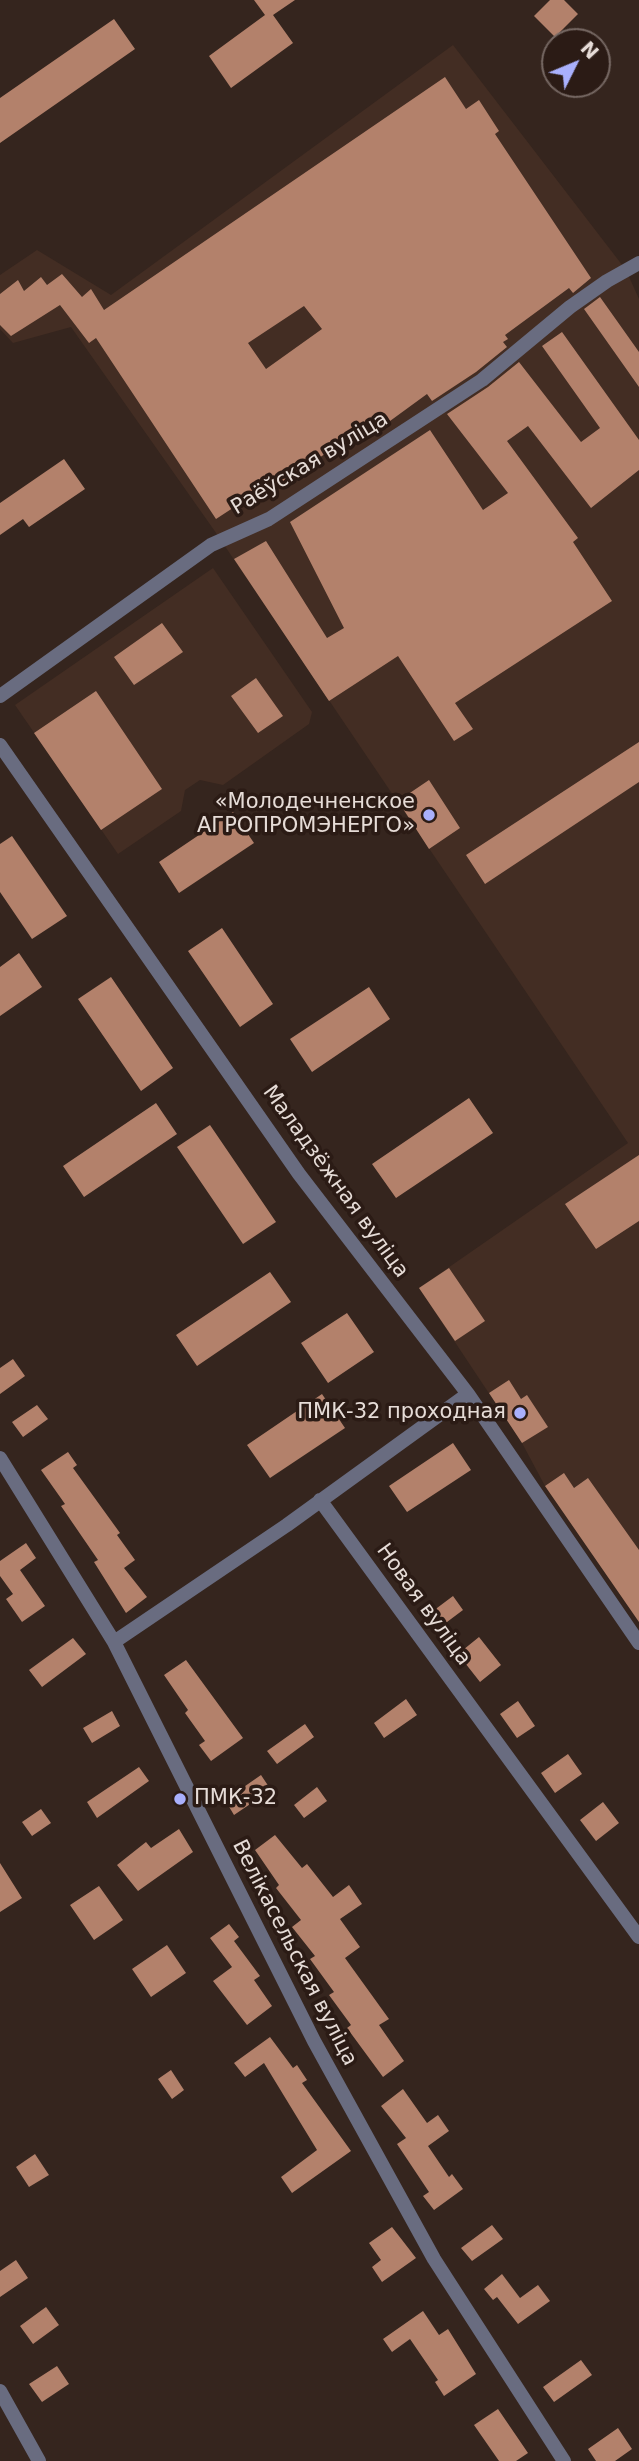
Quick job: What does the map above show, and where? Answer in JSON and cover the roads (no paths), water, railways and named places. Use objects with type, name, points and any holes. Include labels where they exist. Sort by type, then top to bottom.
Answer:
[{"type":"street","name":"Раёўская вуліца","points":[[0,696],[211,545],[269,519],[482,380],[579,301],[639,263]]},
{"type":"street","name":"Маладзёжная вуліца","points":[[0,745],[299,1174],[468,1394],[639,1643]]},
{"type":"street","points":[[114,1642],[468,1394]]},
{"type":"street","name":"Велікасельская вуліца","points":[[0,1458],[114,1642],[314,2041],[434,2259],[564,2461]]},
{"type":"street","name":"Новая вуліца","points":[[320,1500],[639,1937]]},
{"type":"street","points":[[0,2391],[39,2461]]},
{"type":"place","name":"«Молодечненское АГРОПРОМЭНЕРГО»","points":[[429,815]]},
{"type":"place","name":"ПМК-32 проходная","points":[[520,1413]]},
{"type":"place","name":"ПМК-32","points":[[180,1799]]}]
